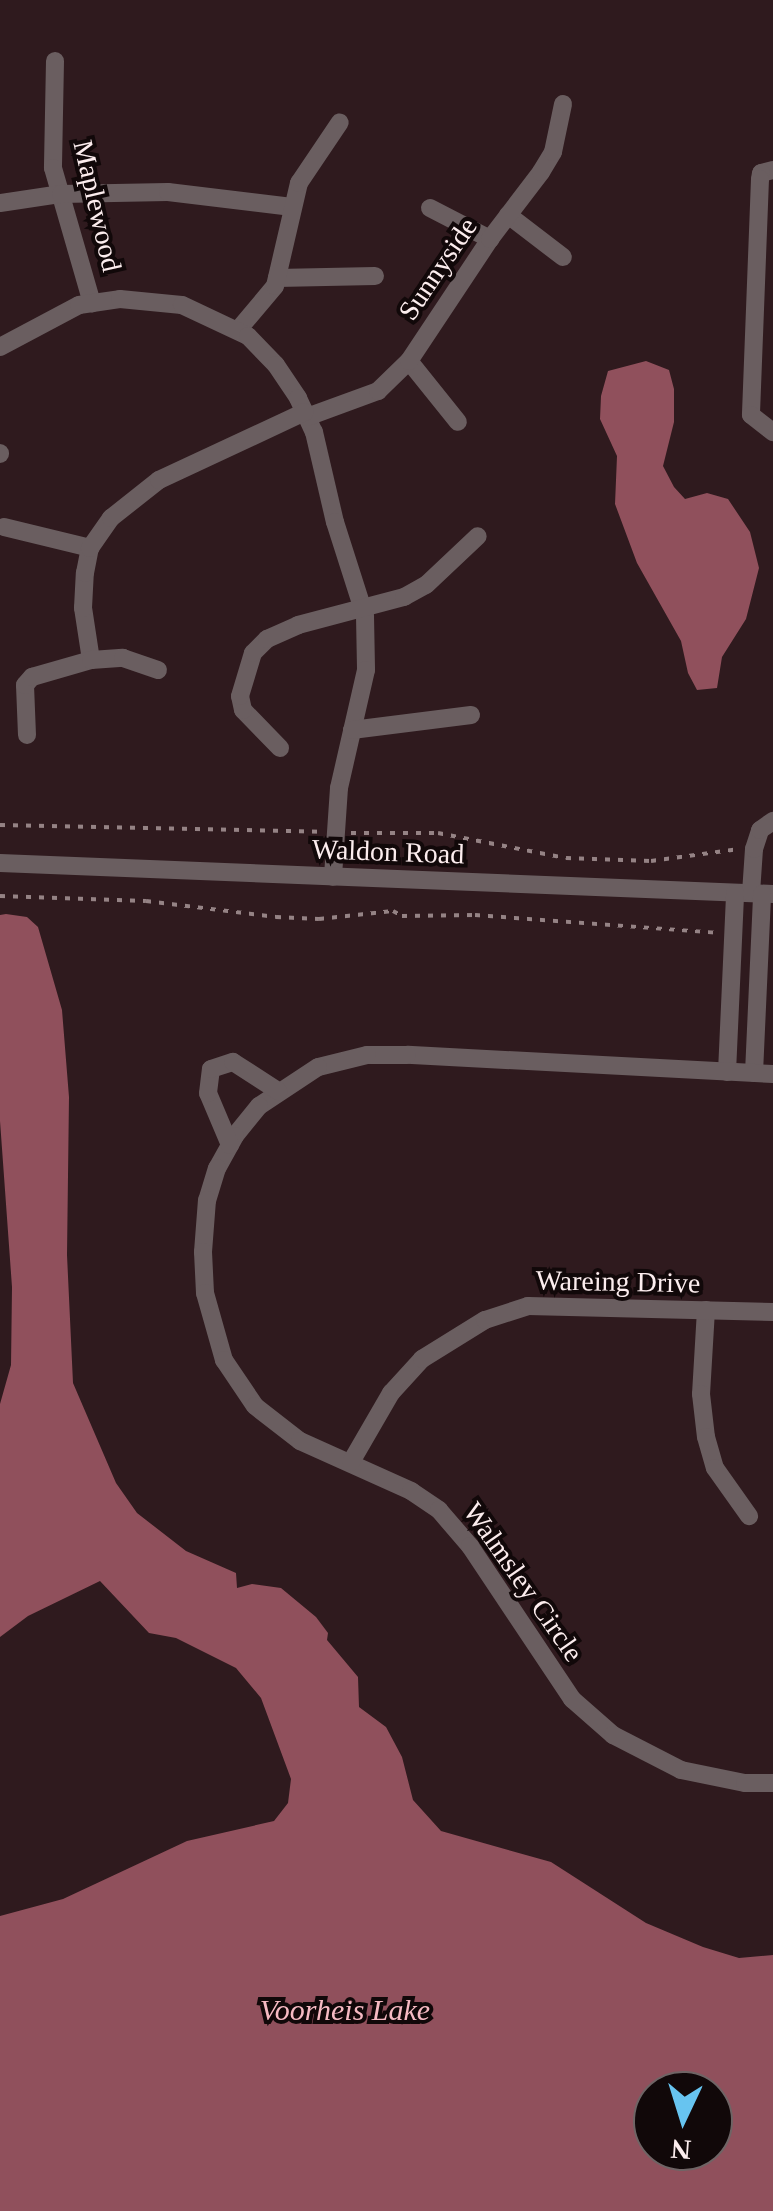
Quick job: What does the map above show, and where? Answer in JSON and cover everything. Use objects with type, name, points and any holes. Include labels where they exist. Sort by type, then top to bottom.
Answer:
[{"type":"street","name":"Maplewood","points":[[54,61],[51,132],[61,194],[92,303]]},
{"type":"street","name":"Sunnyside","points":[[90,548],[111,518],[159,480],[306,415],[378,390],[409,361],[552,152],[563,104]]},
{"type":"street","points":[[238,330],[278,278],[298,183],[340,122]]},
{"type":"street","points":[[773,170],[761,173],[760,179],[751,415],[773,432]]},
{"type":"street","points":[[0,203],[61,194],[168,192],[292,207]]},
{"type":"street","points":[[430,208],[490,239]]},
{"type":"street","points":[[508,215],[564,257]]},
{"type":"street","points":[[278,278],[375,276]]},
{"type":"street","points":[[0,346],[79,305],[120,299],[182,305],[238,330],[276,365],[306,415],[364,609],[366,670],[352,730],[333,877]]},
{"type":"street","points":[[409,361],[458,422]]},
{"type":"street","points":[[4,527],[90,548],[83,608],[90,660]]},
{"type":"street","points":[[280,748],[243,710],[240,696],[253,653],[267,639],[298,625],[364,609],[426,585],[478,536]]},
{"type":"street","points":[[28,735],[28,680],[90,660],[132,658],[158,670]]},
{"type":"street","points":[[352,730],[471,715]]},
{"type":"street","points":[[727,1072],[733,932],[755,894],[754,849],[760,830],[773,821]]},
{"type":"street","name":"Waldon Road","points":[[0,863],[755,894]]},
{"type":"street","name":"Walmsley Circle","points":[[755,894],[764,1074],[367,1055],[318,1067],[259,1106],[230,1145],[208,1200],[203,1252],[205,1293],[224,1360],[255,1406],[282,1429],[411,1491],[439,1510],[470,1546],[572,1699],[613,1735],[682,1770],[745,1783],[773,1783]]},
{"type":"street","points":[[230,1145],[208,1092],[211,1069],[223,1062],[233,1062],[278,1091]]},
{"type":"street","name":"Wareing Drive","points":[[351,1462],[391,1393],[412,1370],[446,1341],[486,1320],[528,1306],[773,1312]]},
{"type":"street","points":[[706,1310],[701,1394],[706,1437],[715,1468],[749,1516]]},
{"type":"path","points":[[0,825],[438,833],[583,858],[652,861],[735,850]]},
{"type":"path","points":[[0,896],[68,895],[305,919],[393,911],[402,916],[475,915],[733,932]]},
{"type":"water","points":[[646,361],[669,370],[674,389],[674,422],[663,466],[674,487],[685,499],[707,493],[728,499],[750,532],[759,568],[746,619],[722,657],[717,688],[697,690],[688,673],[681,641],[637,563],[615,504],[617,456],[600,419],[601,396],[608,371]]},
{"type":"water","name":"Voorheis Lake","points":[[6,914],[27,917],[38,927],[62,1010],[69,1097],[67,1255],[73,1383],[116,1483],[137,1513],[186,1551],[236,1573],[237,1588],[252,1584],[281,1588],[316,1617],[328,1633],[327,1640],[358,1677],[359,1707],[386,1727],[402,1757],[413,1800],[441,1831],[551,1862],[646,1923],[703,1947],[739,1958],[773,1955],[773,2211],[0,2211],[0,1916],[63,1899],[187,1841],[274,1821],[288,1803],[291,1779],[261,1698],[236,1668],[176,1638],[149,1633],[100,1581],[28,1616],[0,1637],[0,1404],[11,1365],[12,1287],[0,1121],[0,915]]}]
